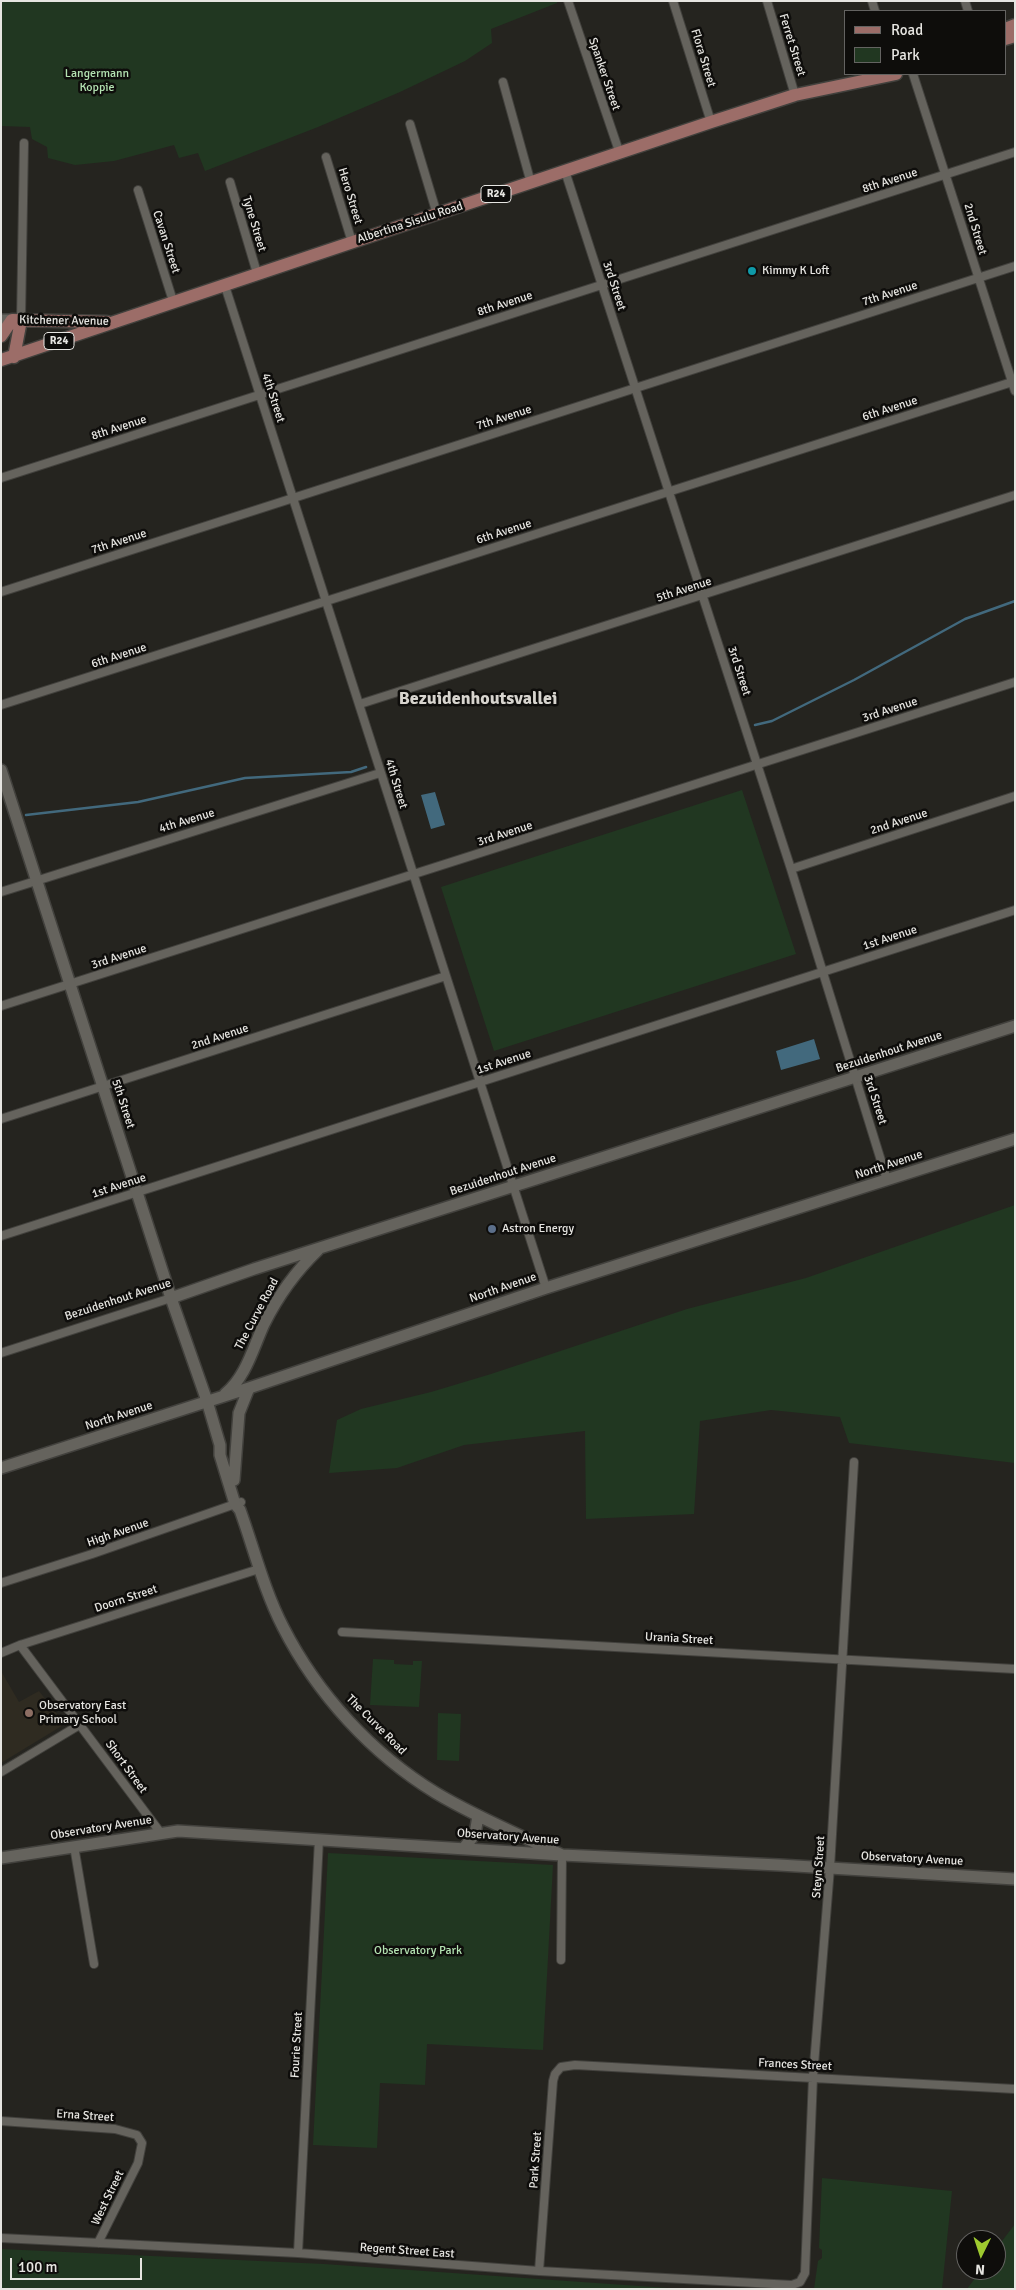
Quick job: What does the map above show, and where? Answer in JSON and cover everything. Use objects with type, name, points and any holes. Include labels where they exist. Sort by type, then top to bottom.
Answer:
[{"type":"main road","name":"Albertina Sisulu Road","points":[[7,359],[173,301],[225,286],[257,273],[620,154],[711,122],[795,95],[880,75]]},
{"type":"main road","name":"Kitchener Avenue","points":[[1,336],[11,320],[117,322]]},
{"type":"main road","points":[[7,359],[11,320]]},
{"type":"street","name":"Spanker Street","points":[[568,1],[620,154]]},
{"type":"street","name":"Flora Street","points":[[673,1],[711,122]]},
{"type":"street","name":"Ferret Street","points":[[767,1],[795,95]]},
{"type":"street","name":"2nd Street","points":[[914,75],[1015,391]]},
{"type":"street","points":[[503,82],[531,183]]},
{"type":"street","points":[[410,124],[436,214]]},
{"type":"street","points":[[11,320],[24,143]]},
{"type":"street","name":"8th Avenue","points":[[1,478],[1015,152]]},
{"type":"street","name":"Hero Street","points":[[326,157],[352,242]]},
{"type":"street","name":"3rd Street","points":[[566,171],[791,868],[888,1180]]},
{"type":"street","name":"Tyne Street","points":[[230,182],[257,273]]},
{"type":"street","name":"Cavan Street","points":[[138,190],[173,301]]},
{"type":"street","name":"7th Avenue","points":[[1,592],[1015,266]]},
{"type":"street","name":"4th Street","points":[[225,286],[360,704],[412,876],[546,1288]]},
{"type":"street","name":"6th Avenue","points":[[1,706],[1013,382]]},
{"type":"street","name":"5th Avenue","points":[[360,704],[1015,495]]},
{"type":"street","name":"3rd Avenue","points":[[1,1006],[1015,682]]},
{"type":"street","name":"5th Street","points":[[1,770],[171,1298],[207,1401],[220,1445],[220,1456],[239,1505]]},
{"type":"street","name":"4th Avenue","points":[[1,892],[380,773]]},
{"type":"street","name":"2nd Avenue","points":[[791,868],[1015,796]]},
{"type":"street","name":"1st Avenue","points":[[1,1236],[1015,910]]},
{"type":"street","name":"2nd Avenue","points":[[1,1119],[446,976]]},
{"type":"street","name":"Bezuidenhout Avenue","points":[[1,1353],[320,1248],[1015,1026]]},
{"type":"street","name":"North Avenue","points":[[1,1468],[222,1397],[546,1288],[1015,1139]]},
{"type":"street","name":"The Curve Road","points":[[222,1397],[237,1383],[265,1323],[284,1290],[303,1264],[320,1248]]},
{"type":"street","points":[[245,1369],[253,1379],[264,1383]]},
{"type":"street","points":[[234,1480],[239,1413],[249,1388]]},
{"type":"street","name":"5th Street","points":[[220,1445],[226,1453],[239,1505]]},
{"type":"street","name":"Steyn Street","points":[[805,2273],[813,2077],[830,1868],[854,1462]]},
{"type":"street","name":"The Curve Road","points":[[239,1505],[259,1569],[280,1620],[313,1675],[348,1719],[390,1760],[415,1779],[478,1816],[562,1855]]},
{"type":"street","name":"High Avenue","points":[[1,1583],[239,1505]]},
{"type":"street","name":"Doorn Street","points":[[2,1652],[259,1569]]},
{"type":"street","name":"Urania Street","points":[[342,1632],[1015,1669]]},
{"type":"street","name":"Short Street","points":[[20,1645],[160,1832]]},
{"type":"street","points":[[1,1772],[81,1724]]},
{"type":"street","points":[[464,1848],[474,1834],[478,1816]]},
{"type":"street","name":"Observatory Avenue","points":[[1,1858],[160,1832],[195,1832],[562,1855],[1015,1879]]},
{"type":"street","name":"Fourie Street","points":[[298,2253],[319,1839]]},
{"type":"street","points":[[74,1846],[94,1964]]},
{"type":"street","points":[[561,1960],[562,1855]]},
{"type":"street","name":"Frances Street","points":[[575,2065],[1015,2089]]},
{"type":"street","name":"Park Street","points":[[539,2271],[553,2081],[561,2067],[575,2065]]},
{"type":"street","name":"Erna Street","points":[[1,2121],[131,2132],[137,2135],[142,2143],[138,2162]]},
{"type":"street","name":"West Street","points":[[98,2244],[138,2162]]},
{"type":"street","name":"Regent Street East","points":[[1,2238],[298,2253],[539,2271],[792,2285],[800,2282],[805,2273]]},
{"type":"shaded area","name":"Observatory East Primary School","points":[[1,1671],[19,1702],[39,1691],[65,1724],[1,1763]]},
{"type":"green space","name":"Langermann Koppie","points":[[1,1],[557,1],[557,3],[491,29],[492,43],[465,61],[400,92],[318,127],[205,171],[198,153],[179,158],[174,145],[114,161],[75,165],[48,158],[47,147],[32,139],[30,127],[1,126]]},
{"type":"green space","points":[[742,790],[796,954],[494,1051],[441,887]]},
{"type":"green space","points":[[1015,1205],[1015,1463],[849,1443],[840,1417],[771,1410],[700,1421],[694,1514],[586,1519],[585,1431],[464,1445],[397,1468],[329,1473],[337,1420],[361,1409],[431,1392],[491,1374],[687,1309],[806,1278]]},
{"type":"green space","points":[[373,1659],[394,1660],[394,1664],[413,1665],[413,1661],[422,1661],[419,1707],[370,1705]]},
{"type":"green space","points":[[438,1713],[461,1714],[459,1761],[437,1760]]},
{"type":"green space","name":"Observatory Park","points":[[328,1853],[553,1865],[543,2050],[427,2044],[425,2085],[380,2083],[377,2148],[313,2145]]},
{"type":"green space","points":[[822,2178],[952,2191],[942,2289],[814,2289],[818,2261],[822,2258],[822,2250],[819,2248]]},
{"type":"green space","points":[[1015,2224],[1015,2289],[967,2289],[974,2280],[1006,2280],[1006,2236]]},
{"type":"green space","points":[[1,2249],[324,2264],[682,2289],[1,2289]]},
{"type":"water","points":[[435,792],[445,825],[431,829],[421,795]]},
{"type":"water","points":[[814,1039],[820,1059],[781,1070],[776,1051]]},
{"type":"waterway","points":[[755,725],[772,721],[854,680],[965,619],[1015,601]]},
{"type":"waterway","points":[[26,815],[138,802],[245,778],[351,772],[366,767]]},
{"type":"place","name":"Kimmy K Loft","points":[[752,271]]},
{"type":"place","name":"Astron Energy","points":[[492,1229]]},
{"type":"place","name":"Observatory East Primary School","points":[[29,1713]]},
{"type":"district","name":"Bezuidenhoutsvallei","points":[[478,699]]}]
